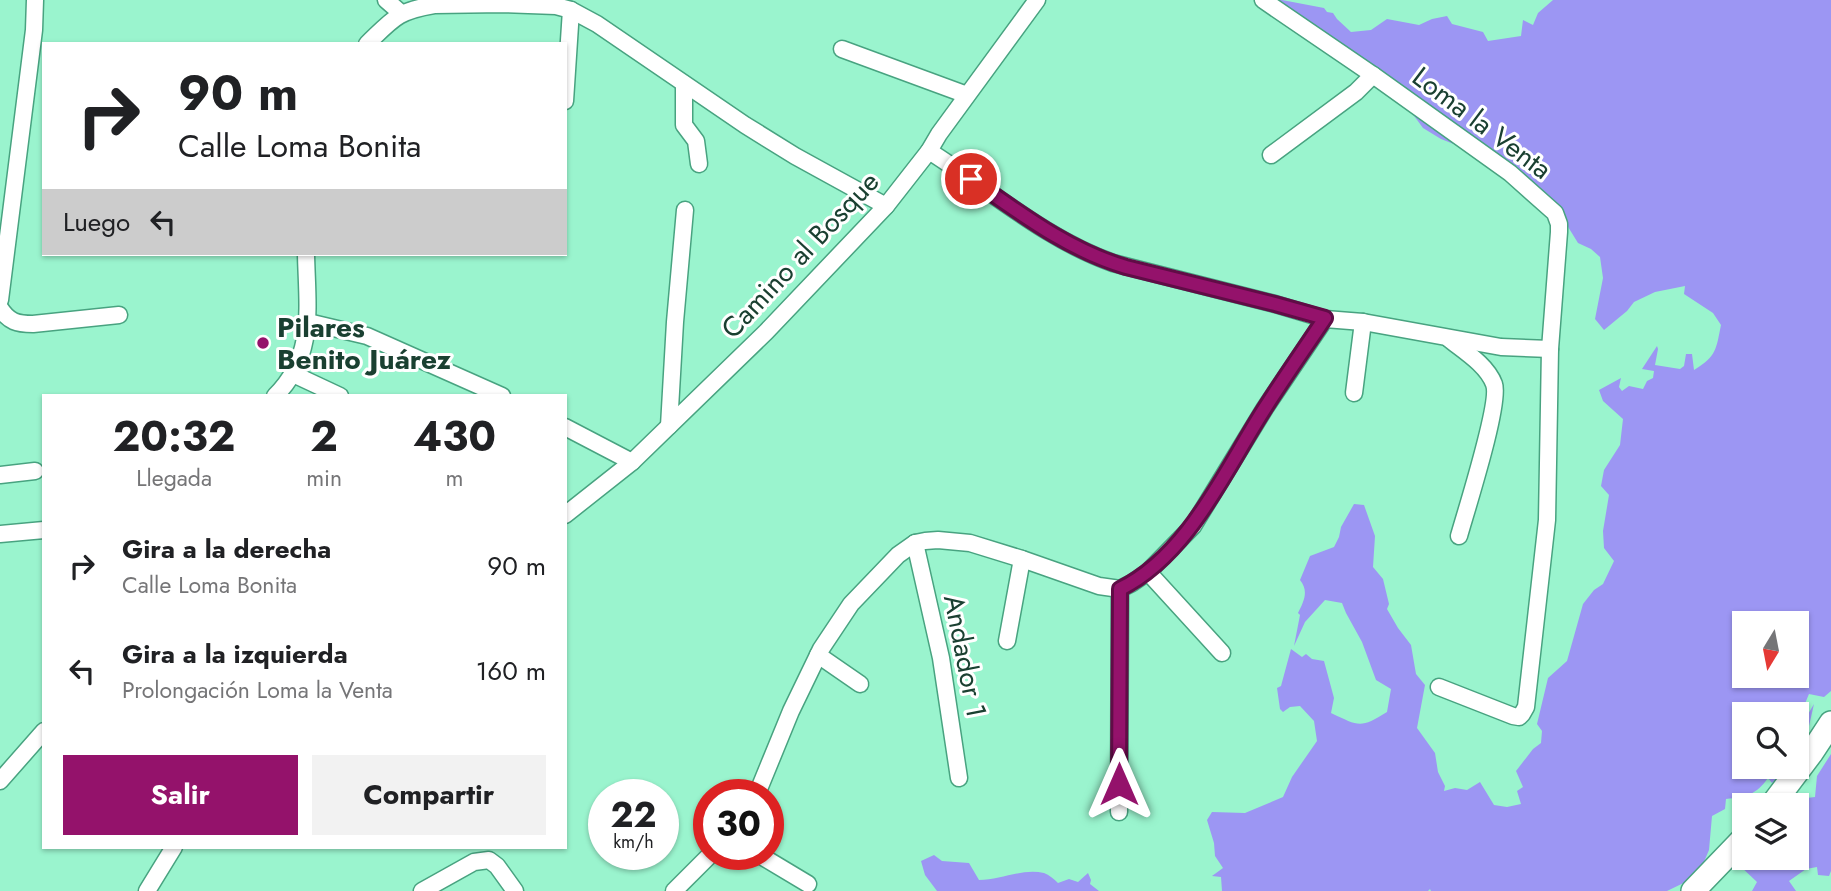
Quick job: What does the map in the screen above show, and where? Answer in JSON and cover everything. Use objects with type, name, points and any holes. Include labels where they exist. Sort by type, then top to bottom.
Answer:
[{"type":"main road","points":[[1781,793],[1831,723]]},
{"type":"main road","points":[[1693,891],[1732,850]]},
{"type":"street","points":[[0,300],[34,30],[35,0]]},
{"type":"street","points":[[386,0],[401,13]]},
{"type":"street","name":"Camino al Bosque","points":[[567,513],[632,462],[766,332],[886,206],[929,151],[1037,0]]},
{"type":"street","name":"Loma la Venta","points":[[1263,0],[1510,173],[1555,214],[1559,224],[1550,349],[1547,520],[1526,707],[1522,715],[1513,716],[1438,687]]},
{"type":"street","points":[[369,42],[401,13],[434,5],[542,5],[571,10],[597,24],[795,156],[886,206]]},
{"type":"street","points":[[567,71],[571,10]]},
{"type":"street","points":[[842,49],[967,95]]},
{"type":"street","points":[[1271,155],[1356,92],[1373,75]]},
{"type":"street","points":[[684,84],[684,125],[696,141],[699,164]]},
{"type":"street","points":[[929,151],[1023,216],[1103,260],[1325,318],[1501,346],[1550,349]]},
{"type":"street","points":[[669,426],[685,210]]},
{"type":"street","points":[[277,394],[293,374],[303,353],[308,322],[306,256]]},
{"type":"street","points":[[0,308],[13,322],[21,324],[120,315]]},
{"type":"street","points":[[763,779],[791,711],[818,656],[851,604],[898,555],[915,543],[938,540],[970,543],[1099,586],[1120,589],[1132,583],[1148,572],[1193,526],[1265,408],[1325,318]]},
{"type":"street","points":[[308,322],[367,336],[498,394]]},
{"type":"street","points":[[1354,393],[1363,322]]},
{"type":"street","points":[[1447,337],[1482,367],[1496,387],[1482,454],[1459,536]]},
{"type":"street","points":[[293,374],[336,394]]},
{"type":"street","points":[[567,428],[632,462]]},
{"type":"street","points":[[0,475],[35,471]]},
{"type":"street","points":[[0,534],[42,530]]},
{"type":"street","name":"Andador 1","points":[[915,543],[941,658],[959,778]]},
{"type":"street","points":[[1007,641],[1022,559]]},
{"type":"street","points":[[1148,572],[1222,653]]},
{"type":"street","points":[[1119,812],[1120,589]]},
{"type":"street","points":[[818,656],[860,684]]},
{"type":"street","points":[[0,781],[42,733]]},
{"type":"street","points":[[147,891],[173,849]]},
{"type":"street","points":[[422,891],[474,862],[489,860],[497,866],[515,891]]},
{"type":"street","points":[[674,891],[695,870]]},
{"type":"street","points":[[784,870],[808,884]]},
{"type":"shaded area","points":[[1257,0],[1282,0],[1324,8],[1333,13],[1351,32],[1371,30],[1387,19],[1419,25],[1447,16],[1452,24],[1483,32],[1488,41],[1521,36],[1523,20],[1533,25],[1538,13],[1553,0],[1831,0],[1831,691],[1824,697],[1809,694],[1806,702],[1732,702],[1732,779],[1767,779],[1752,793],[1732,793],[1732,798],[1726,799],[1725,809],[1712,816],[1709,850],[1698,876],[1667,891],[1222,891],[1221,877],[1212,876],[1223,868],[1215,856],[1207,820],[1212,812],[1245,813],[1283,797],[1292,777],[1317,741],[1314,721],[1300,706],[1290,707],[1283,712],[1280,709],[1277,688],[1281,686],[1291,649],[1302,657],[1306,654],[1312,659],[1324,661],[1334,698],[1331,713],[1359,724],[1387,712],[1391,689],[1376,680],[1362,642],[1342,603],[1325,600],[1305,622],[1294,646],[1300,615],[1298,613],[1305,596],[1300,580],[1310,556],[1334,547],[1354,504],[1364,505],[1375,536],[1373,567],[1383,579],[1389,604],[1387,609],[1411,645],[1416,674],[1425,685],[1417,728],[1435,753],[1438,772],[1445,786],[1444,791],[1455,788],[1467,790],[1480,782],[1494,805],[1507,807],[1521,804],[1517,791],[1523,787],[1516,771],[1541,743],[1542,731],[1537,724],[1548,678],[1567,661],[1583,604],[1594,590],[1603,584],[1614,561],[1604,548],[1603,531],[1609,495],[1601,486],[1604,470],[1620,445],[1623,419],[1603,401],[1599,390],[1621,378],[1619,387],[1622,391],[1629,386],[1643,389],[1647,381],[1653,378],[1654,371],[1642,369],[1657,346],[1655,365],[1680,369],[1684,366],[1686,354],[1692,354],[1694,370],[1711,356],[1718,340],[1721,325],[1713,313],[1684,294],[1685,286],[1655,292],[1634,302],[1604,330],[1595,319],[1603,278],[1600,257],[1578,243],[1557,209],[1484,156],[1441,139],[1423,128],[1409,109]]},
{"type":"shaded area","points":[[1814,704],[1809,726],[1809,712]]},
{"type":"shaded area","points":[[1831,754],[1829,876],[1818,875],[1817,867],[1809,868],[1809,798],[1815,797],[1817,776]]},
{"type":"shaded area","points":[[1784,783],[1790,793],[1780,793]]},
{"type":"shaded area","points":[[934,855],[942,861],[969,863],[979,880],[1036,872],[1046,874],[1058,883],[1069,879],[1078,882],[1088,873],[1090,884],[1099,891],[937,891],[925,875],[921,861]]},
{"type":"shaded area","points":[[1744,870],[1805,870],[1789,881],[1796,891],[1752,891],[1757,882]]},
{"type":"place","name":"Pilares Benito Juárez","points":[[263,343]]},
{"type":"route","points":[[971,179],[1023,216],[1103,260],[1325,318],[1265,408],[1193,526],[1148,572],[1120,589],[1119,784]]}]
